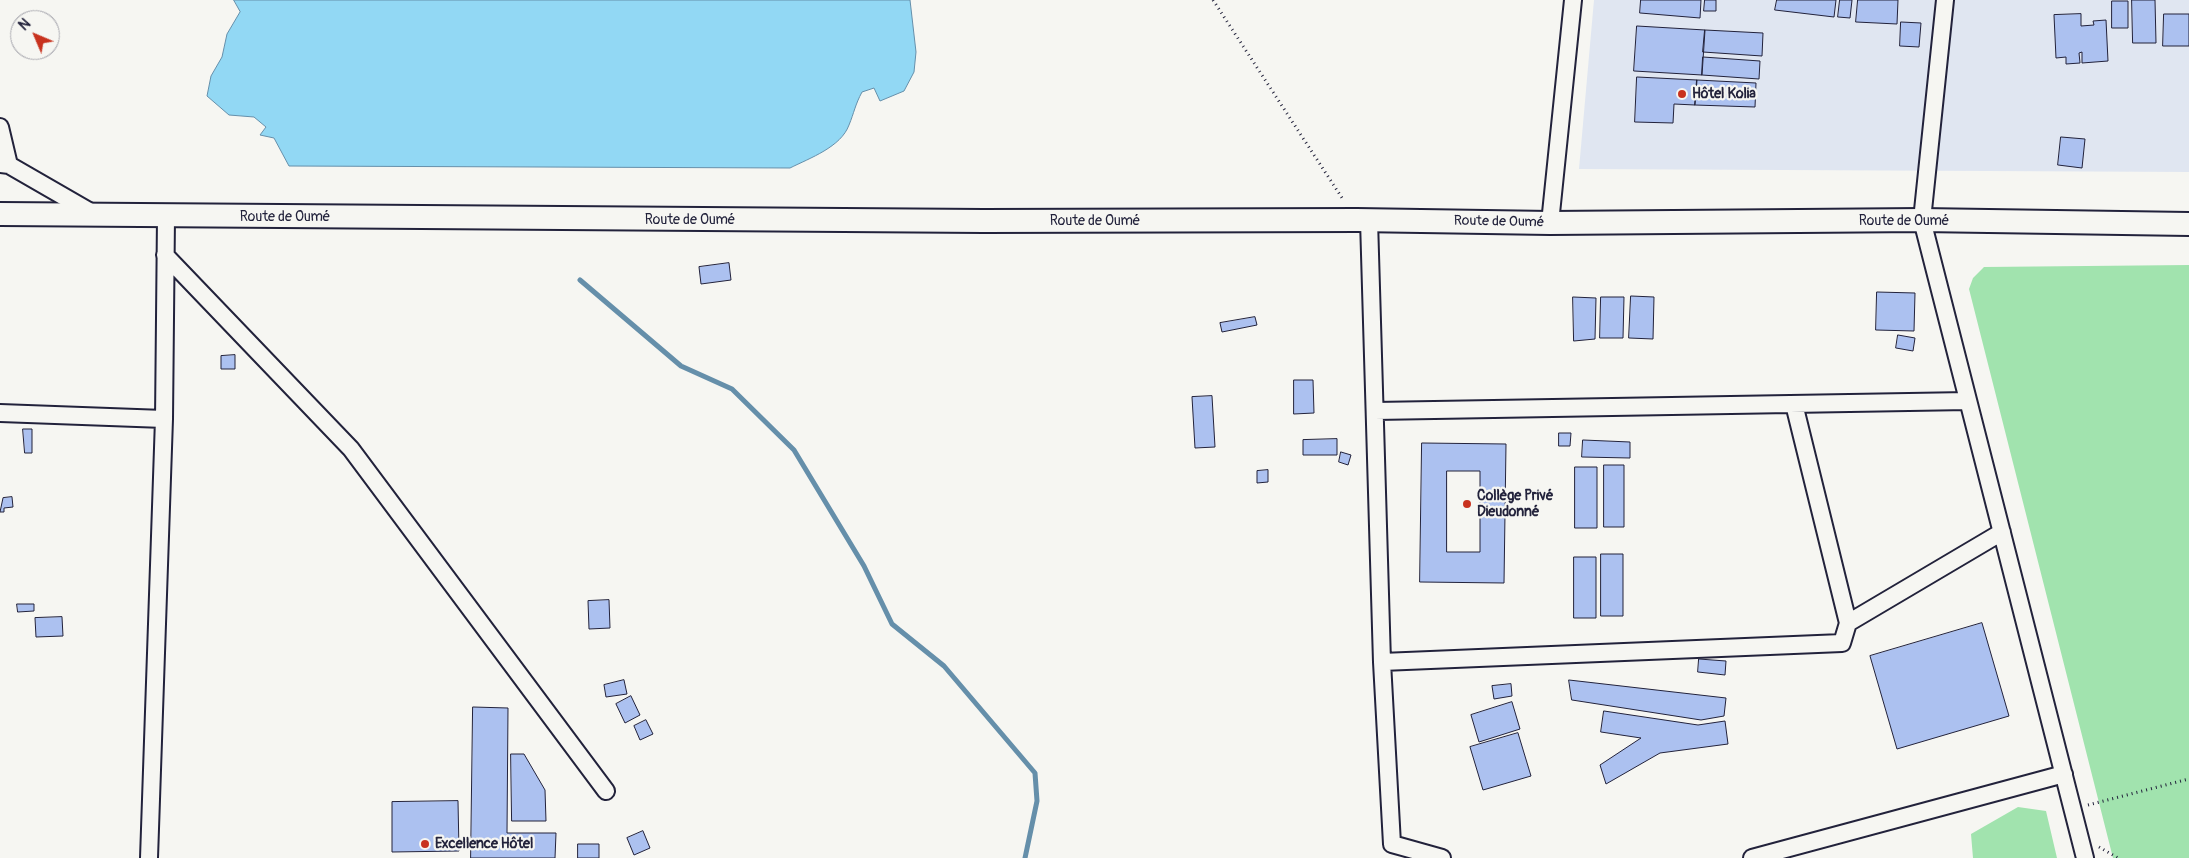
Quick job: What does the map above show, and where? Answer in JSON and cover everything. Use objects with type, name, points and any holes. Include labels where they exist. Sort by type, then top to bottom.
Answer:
[{"type":"main road","name":"Route de Oumé","points":[[0,214],[974,221],[1363,220],[1550,223],[1922,220],[2189,224]]},
{"type":"street","points":[[1550,223],[1573,0]]},
{"type":"street","points":[[1945,0],[1922,220],[2085,858]]},
{"type":"street","points":[[0,127],[5,164],[97,216]]},
{"type":"street","points":[[148,858],[164,419],[166,216]]},
{"type":"street","points":[[1363,220],[1375,411],[1382,662],[1392,844],[1442,858]]},
{"type":"street","points":[[165,255],[351,449],[606,791]]},
{"type":"street","points":[[1375,411],[1968,401]]},
{"type":"street","points":[[1382,662],[1842,643],[1848,623],[1794,404]]},
{"type":"street","points":[[0,413],[164,419]]},
{"type":"street","points":[[1848,623],[2002,532]]},
{"type":"street","points":[[1752,858],[2064,774]]},
{"type":"path","points":[[1214,0],[1363,220]]},
{"type":"path","points":[[2073,808],[2189,779]]},
{"type":"shaded area","points":[[1594,0],[2189,0],[2189,172],[1579,169]]},
{"type":"green space","points":[[2189,265],[2189,858],[2113,858],[1969,289],[1973,278],[1984,267]]},
{"type":"green space","points":[[2018,807],[2046,811],[2057,858],[1973,858],[1971,834]]},
{"type":"water","points":[[234,0],[910,0],[916,52],[914,72],[904,91],[880,101],[874,88],[862,92],[849,125],[839,140],[824,151],[790,168],[289,166],[274,138],[260,135],[266,127],[254,117],[229,115],[207,96],[211,76],[222,57],[227,34],[240,12]]},
{"type":"building","points":[[1641,0],[1701,0],[1700,18],[1640,13]]},
{"type":"building","points":[[1705,0],[1716,0],[1716,11],[1704,11]]},
{"type":"building","points":[[1777,0],[1836,0],[1834,17],[1775,10]]},
{"type":"building","points":[[1840,0],[1852,0],[1850,18],[1838,17]]},
{"type":"building","points":[[1858,0],[1898,0],[1897,24],[1856,22]]},
{"type":"building","points":[[2132,0],[2155,0],[2156,43],[2133,43]]},
{"type":"building","points":[[2112,1],[2128,1],[2128,28],[2112,28]]},
{"type":"building","points":[[2081,14],[2081,26],[2094,25],[2093,21],[2106,20],[2108,61],[2082,63],[2082,52],[2079,53],[2080,63],[2066,64],[2066,57],[2056,58],[2054,15]]},
{"type":"building","points":[[2164,14],[2189,14],[2189,46],[2163,46]]},
{"type":"building","points":[[1901,22],[1921,23],[1919,47],[1900,46]]},
{"type":"building","points":[[1637,26],[1705,30],[1702,75],[1634,71]]},
{"type":"building","points":[[1705,30],[1763,33],[1762,56],[1703,52]]},
{"type":"building","points":[[1703,57],[1760,61],[1759,79],[1702,75]]},
{"type":"building","points":[[1637,77],[1697,80],[1695,105],[1674,104],[1673,123],[1635,122]]},
{"type":"building","points":[[1697,80],[1756,83],[1755,107],[1695,105]]},
{"type":"building","points":[[2061,137],[2085,139],[2082,168],[2058,165]]},
{"type":"building","points":[[729,263],[731,280],[701,284],[699,267]]},
{"type":"building","points":[[1877,292],[1915,293],[1914,331],[1876,330]]},
{"type":"building","points":[[1631,296],[1654,297],[1653,339],[1629,338]]},
{"type":"building","points":[[1573,297],[1596,298],[1595,339],[1574,341]]},
{"type":"building","points":[[1601,297],[1624,297],[1623,338],[1600,338]]},
{"type":"building","points":[[1255,317],[1257,325],[1222,332],[1220,323]]},
{"type":"building","points":[[1898,335],[1915,338],[1913,351],[1896,348]]},
{"type":"building","points":[[235,355],[235,369],[221,369],[221,356]]},
{"type":"building","points":[[1294,380],[1313,380],[1314,413],[1294,414]]},
{"type":"building","points":[[1212,396],[1215,447],[1195,448],[1192,397]]},
{"type":"building","points":[[23,429],[32,429],[32,453],[25,453]]},
{"type":"building","points":[[1559,433],[1571,433],[1570,446],[1559,446]]},
{"type":"building","points":[[1337,439],[1337,455],[1303,455],[1303,440]]},
{"type":"building","points":[[1583,440],[1630,442],[1630,458],[1582,457]]},
{"type":"building","points":[[1422,443],[1506,444],[1504,583],[1420,582]],"holes":[[[1447,471],[1480,471],[1480,552],[1447,552]]]},
{"type":"building","points":[[1341,452],[1351,455],[1348,465],[1339,462]]},
{"type":"building","points":[[1604,465],[1624,465],[1624,527],[1604,527]]},
{"type":"building","points":[[1575,467],[1597,467],[1597,528],[1575,528]]},
{"type":"building","points":[[1268,470],[1268,482],[1257,483],[1257,471]]},
{"type":"building","points":[[12,497],[13,507],[4,508],[4,512],[0,512],[3,498]]},
{"type":"building","points":[[1601,554],[1623,554],[1623,616],[1601,616]]},
{"type":"building","points":[[1574,557],[1596,557],[1596,618],[1574,618]]},
{"type":"building","points":[[609,600],[610,628],[589,629],[588,601]]},
{"type":"building","points":[[17,604],[34,604],[34,611],[18,612]]},
{"type":"building","points":[[62,617],[63,636],[36,637],[35,618]]},
{"type":"building","points":[[1982,623],[2009,716],[1897,749],[1870,656]]},
{"type":"building","points":[[1699,659],[1726,661],[1725,675],[1698,672]]},
{"type":"building","points":[[624,680],[627,694],[606,697],[604,685]]},
{"type":"building","points":[[1569,680],[1726,698],[1724,716],[1701,720],[1572,700]]},
{"type":"building","points":[[1511,684],[1512,696],[1494,699],[1492,686]]},
{"type":"building","points":[[631,696],[640,715],[625,723],[616,704]]},
{"type":"building","points":[[1512,702],[1520,729],[1479,742],[1471,715]]},
{"type":"building","points":[[473,707],[508,708],[507,833],[556,833],[555,858],[471,858]]},
{"type":"building","points":[[1604,711],[1698,725],[1725,721],[1728,744],[1660,753],[1606,784],[1600,765],[1641,738],[1601,732]]},
{"type":"building","points":[[646,720],[653,734],[640,740],[634,726]]},
{"type":"building","points":[[1518,733],[1531,776],[1483,790],[1470,747]]},
{"type":"building","points":[[511,754],[524,754],[545,790],[546,821],[512,821]]},
{"type":"building","points":[[458,801],[459,851],[392,852],[392,802]]},
{"type":"building","points":[[643,831],[650,848],[634,855],[627,838]]},
{"type":"building","points":[[578,844],[599,844],[599,858],[578,858]]},
{"type":"waterway","points":[[580,280],[681,366],[732,389],[794,450],[864,566],[892,624],[944,666],[1035,773],[1037,801],[1025,858]]},
{"type":"place","name":"Hôtel Kolia","points":[[1682,94]]},
{"type":"place","name":"Collège Privé Dieudonné","points":[[1467,504]]},
{"type":"place","name":"Excellence Hôtel","points":[[425,844]]}]
